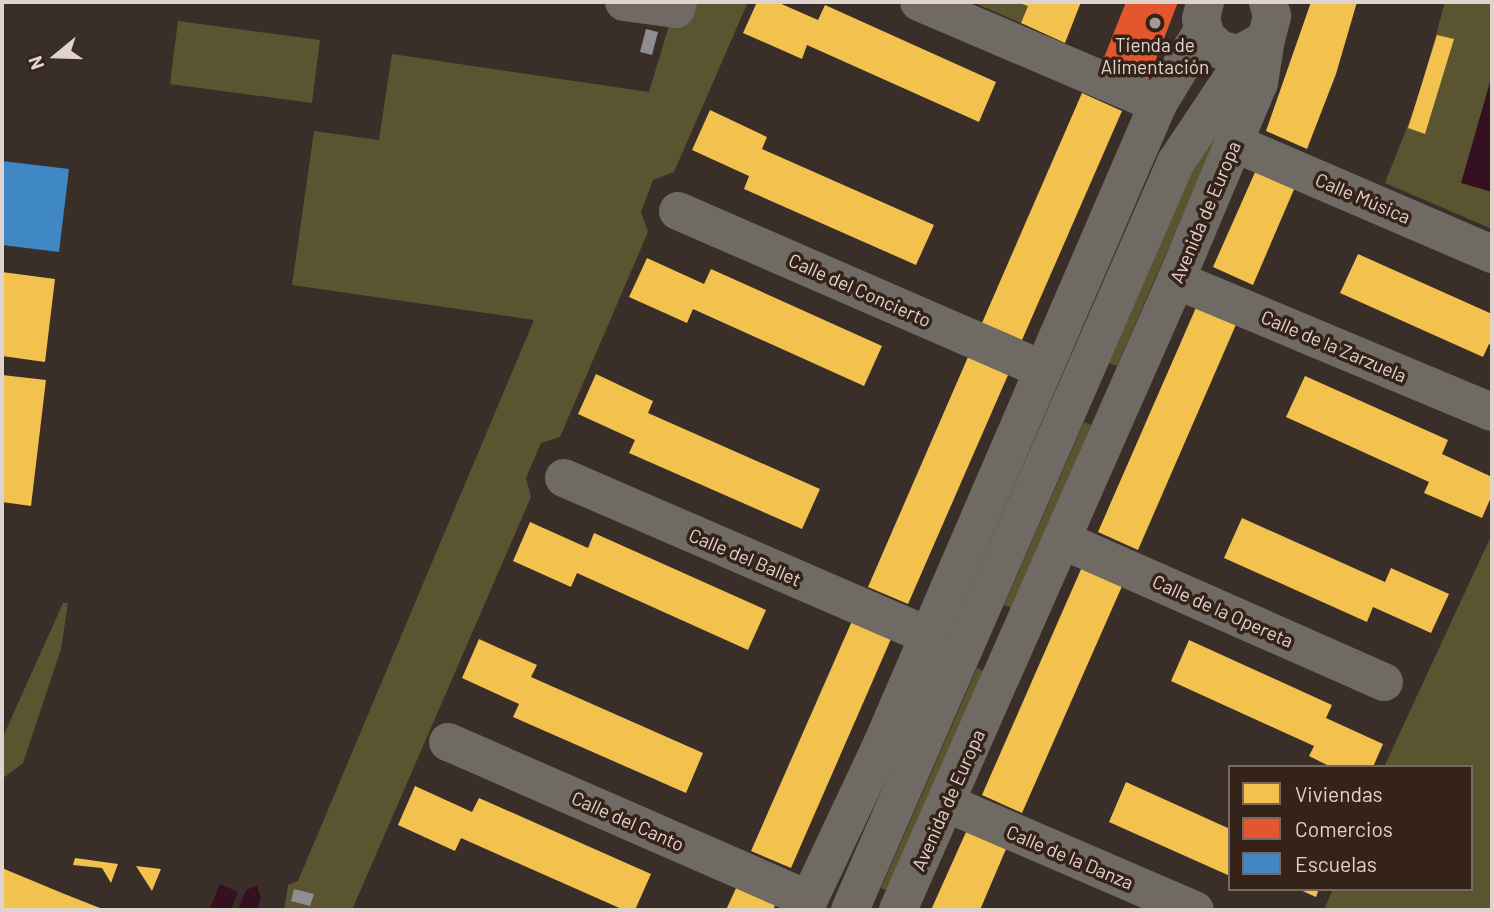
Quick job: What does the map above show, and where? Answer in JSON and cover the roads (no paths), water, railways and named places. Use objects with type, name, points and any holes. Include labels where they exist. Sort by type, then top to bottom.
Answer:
[{"type":"street","points":[[624,2],[677,6]]},
{"type":"street","points":[[919,2],[1157,104]]},
{"type":"street","points":[[806,905],[882,744],[1157,104],[1205,23],[1228,53],[1267,22]]},
{"type":"street","name":"Avenida de Europa","points":[[1183,148],[1267,22]]},
{"type":"street","name":"Avenida de Europa","points":[[898,910],[998,689],[1259,83],[1267,22]]},
{"type":"street","name":"Avenida de Europa","points":[[850,910],[981,612],[1034,482],[1183,148],[1199,91],[1205,23]]},
{"type":"street","name":"Calle Música","points":[[1234,143],[1492,254]]},
{"type":"street","name":"Calle del Concierto","points":[[678,211],[1042,369]]},
{"type":"street","points":[[1105,228],[1123,279]]},
{"type":"street","name":"Calle de la Zarzuela","points":[[1176,280],[1492,412]]},
{"type":"street","points":[[1073,396],[1130,380]]},
{"type":"street","name":"Calle del Ballet","points":[[564,478],[927,635]]},
{"type":"street","points":[[984,505],[1034,482]]},
{"type":"street","name":"Calle de la Opereta","points":[[1062,540],[1384,682]]},
{"type":"street","points":[[981,612],[998,689]]},
{"type":"street","name":"Calle del Canto","points":[[448,742],[806,905]]},
{"type":"street","points":[[882,744],[898,802]]},
{"type":"street","name":"Calle de la Danza","points":[[946,803],[1195,910]]},
{"type":"place","name":"Tienda de Alimentación","points":[[1155,23]]}]
